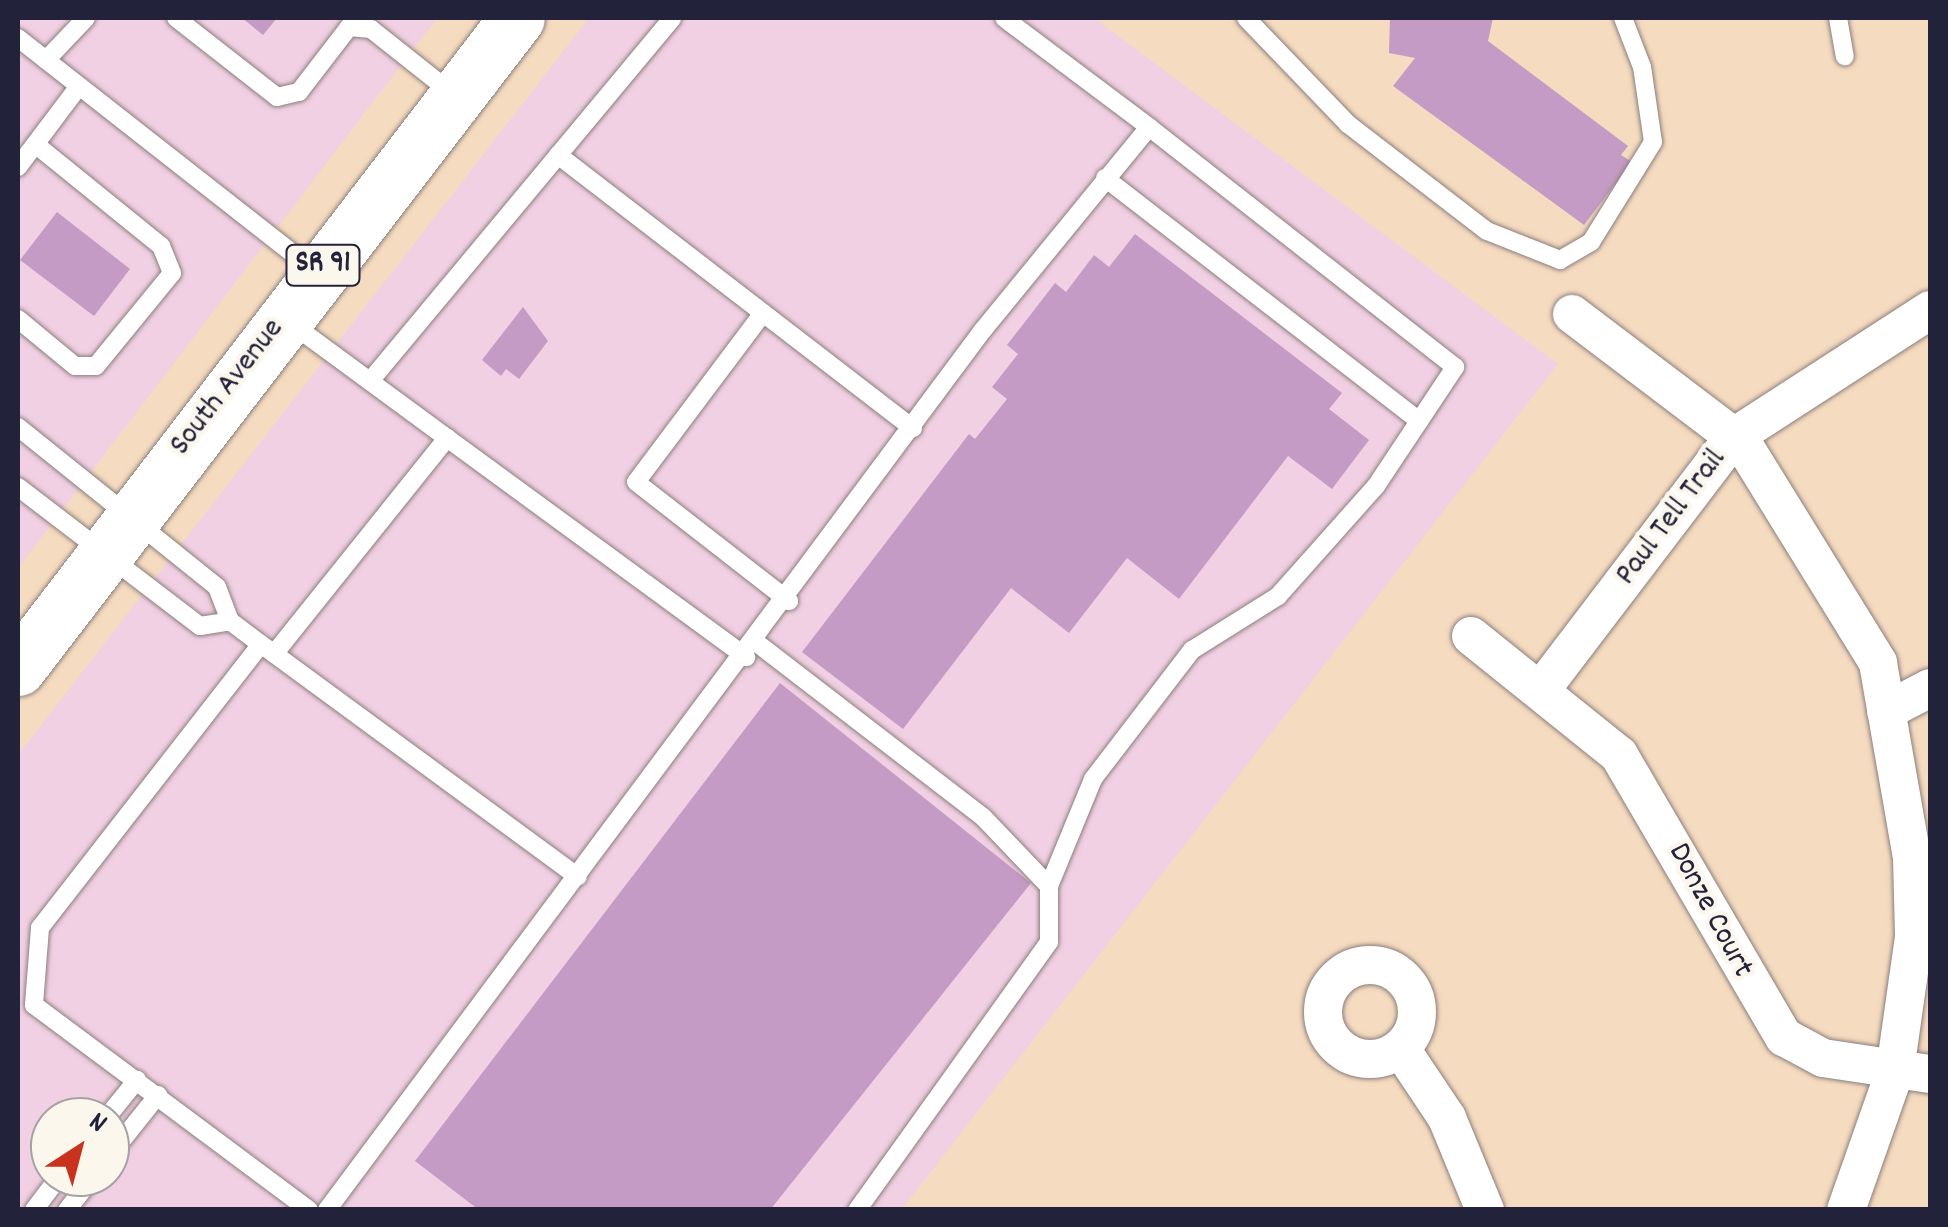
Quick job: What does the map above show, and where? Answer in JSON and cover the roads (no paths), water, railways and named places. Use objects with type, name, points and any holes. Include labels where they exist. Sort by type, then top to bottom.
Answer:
[{"type":"main road","name":"South Avenue","points":[[18,668],[116,534],[518,18]]},
{"type":"street","name":"Paul Tell Trail","points":[[1542,690],[1734,437],[1930,310]]},
{"type":"street","points":[[1572,314],[1734,437],[1796,516],[1868,646],[1886,711],[1912,858],[1913,1072],[1846,1210]]},
{"type":"street","name":"Donze Court","points":[[1471,636],[1620,755],[1771,1024],[1823,1058],[1913,1072]]},
{"type":"street","points":[[1886,711],[1930,688]]},
{"type":"street","points":[[1401,1049],[1447,1118],[1485,1210]]},
{"type":"lane","points":[[46,60],[86,18]]},
{"type":"lane","points":[[176,18],[277,97],[299,92],[349,27],[371,30],[456,96]]},
{"type":"lane","points":[[370,382],[672,18]]},
{"type":"lane","points":[[857,1210],[1049,942],[1049,886],[1094,779],[1192,650],[1278,596],[1376,486],[1455,366],[1004,18]]},
{"type":"lane","points":[[1246,18],[1363,136],[1487,231],[1560,260],[1590,242],[1653,142],[1642,67],[1622,18]]},
{"type":"lane","points":[[1838,18],[1845,56]]},
{"type":"lane","points":[[18,40],[318,273]]},
{"type":"lane","points":[[18,167],[79,86]]},
{"type":"lane","points":[[326,1210],[789,601],[912,428],[1148,127]]},
{"type":"lane","points":[[18,319],[75,366],[96,366],[172,273],[162,246],[35,144]]},
{"type":"lane","points":[[558,155],[912,428]]},
{"type":"lane","points":[[1105,178],[1419,420]]},
{"type":"lane","points":[[763,313],[636,482],[789,601]]},
{"type":"lane","points":[[283,317],[447,438],[752,650],[982,817],[1049,886]]},
{"type":"lane","points":[[18,426],[200,626],[230,620]]},
{"type":"lane","points":[[309,1210],[34,1005],[40,928],[267,649],[447,438]]},
{"type":"lane","points":[[18,487],[217,587],[230,620],[578,877]]},
{"type":"lane","points":[[123,1097],[136,1080]]},
{"type":"lane","points":[[130,1130],[158,1094]]}]
